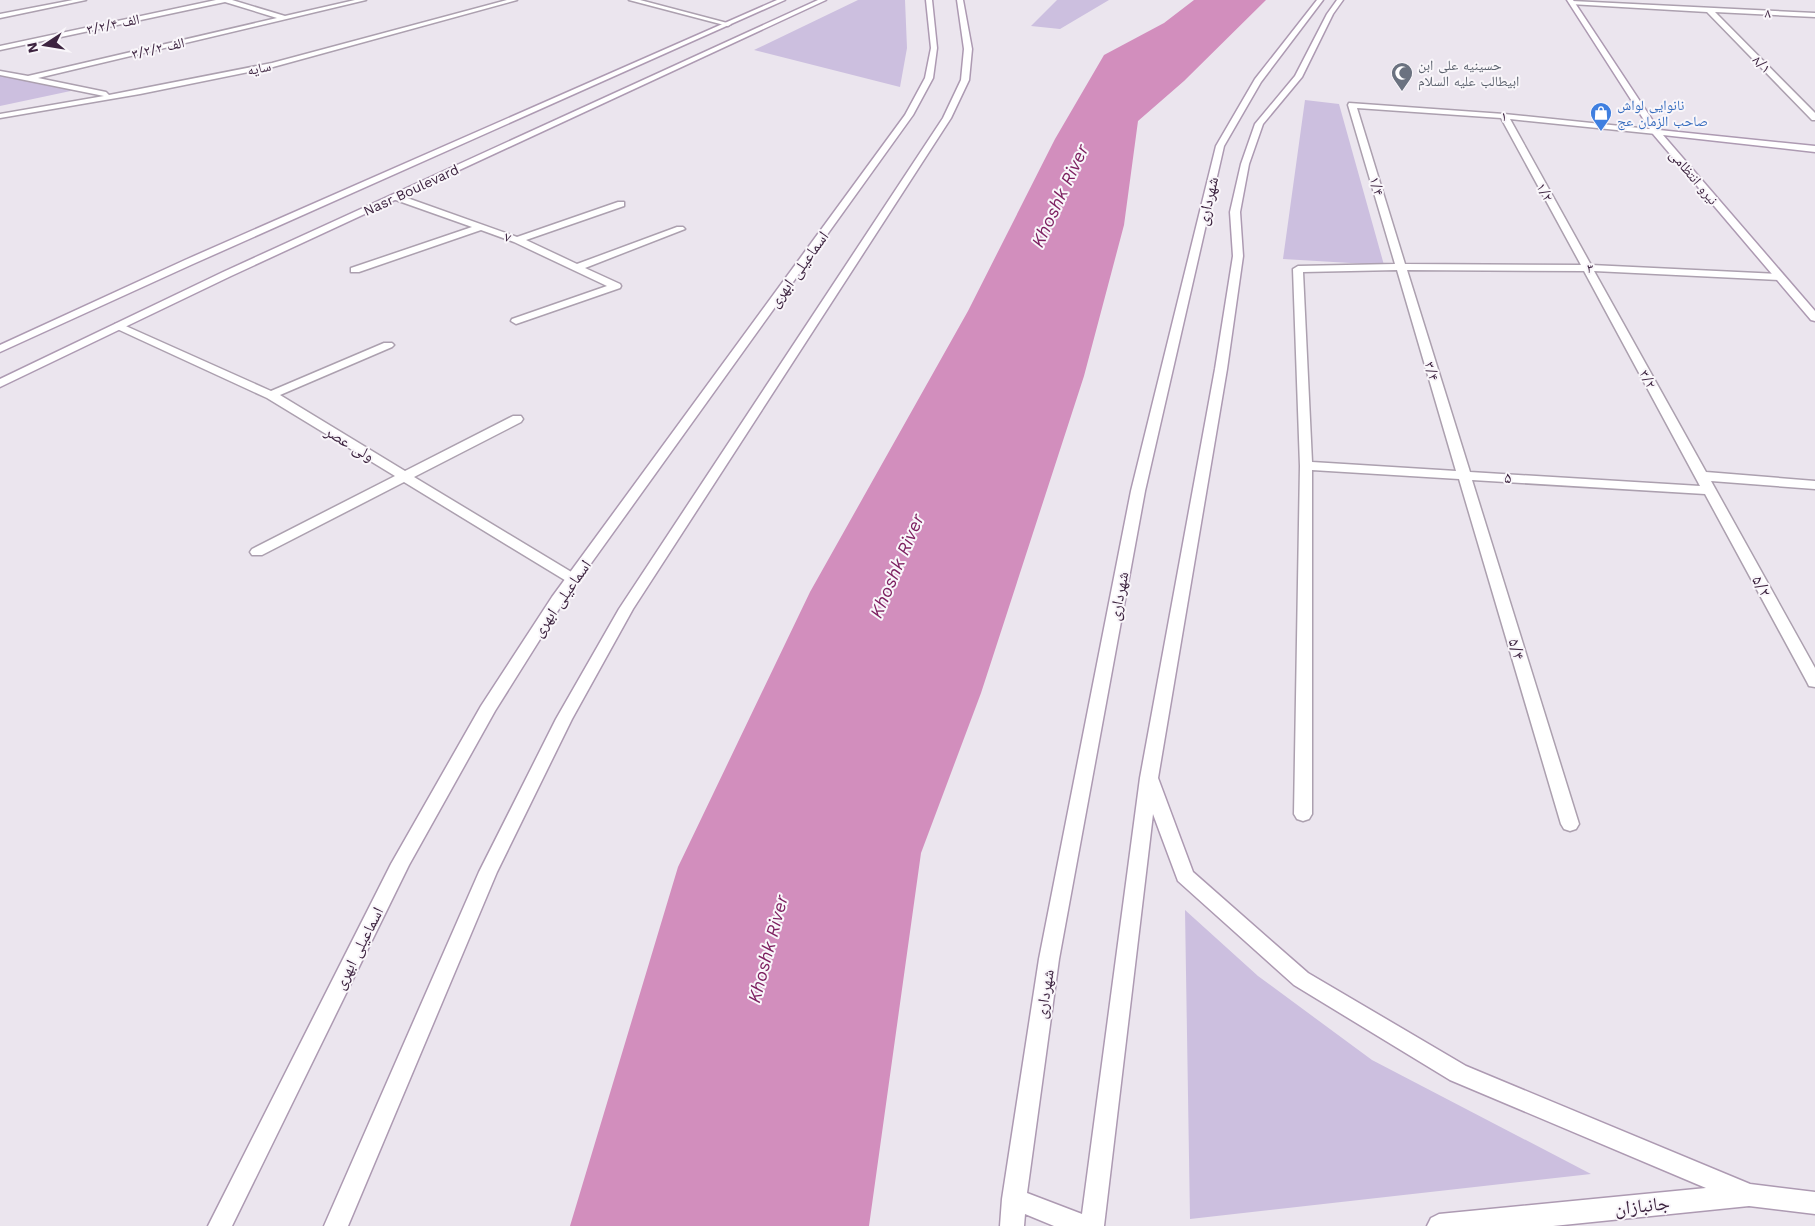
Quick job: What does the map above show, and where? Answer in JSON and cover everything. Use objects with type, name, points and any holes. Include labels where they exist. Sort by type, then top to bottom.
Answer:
[{"type":"street","points":[[0,16],[83,0]]},
{"type":"street","points":[[225,0],[285,19],[363,0]]},
{"type":"street","name":"۳/۲/۴ الف","points":[[0,48],[225,0]]},
{"type":"street","name":"سایه","points":[[0,116],[274,65],[514,0]]},
{"type":"street","points":[[632,0],[728,24]]},
{"type":"street","name":"Nasr Boulevard","points":[[0,349],[189,262],[782,0]]},
{"type":"street","name":"Nasr Boulevard","points":[[0,383],[396,197],[823,0]]},
{"type":"street","name":"اسماعیلی ابهری","points":[[220,1226],[400,864],[487,710],[573,579],[909,115],[929,78],[934,48],[929,0]]},
{"type":"street","points":[[336,1226],[488,872],[564,719],[626,609],[947,118],[965,80],[968,48],[960,0]]},
{"type":"street","name":"شهرداری","points":[[1012,1226],[1014,1199],[1050,959],[1138,491],[1220,146],[1258,81],[1320,0]]},
{"type":"street","name":"شهرداری","points":[[1092,1226],[1149,778],[1222,360],[1238,256],[1235,212],[1245,164],[1259,124],[1298,77],[1330,14],[1340,0]]},
{"type":"street","points":[[1724,0],[1736,11]]},
{"type":"street","name":"۸","points":[[1571,2],[1815,15]]},
{"type":"street","name":"نیرو انتظامی","points":[[1571,2],[1656,132],[1815,318]]},
{"type":"street","name":"۸/۱","points":[[1709,10],[1815,118]]},
{"type":"street","name":"۳/۲/۲ الف","points":[[30,78],[285,19]]},
{"type":"street","points":[[0,73],[114,96]]},
{"type":"street","points":[[572,93],[608,100]]},
{"type":"street","name":"۱","points":[[1352,105],[1504,116],[1815,150]]},
{"type":"street","name":"۱/۴","points":[[1352,105],[1401,267]]},
{"type":"street","name":"۱/۲","points":[[1504,116],[1587,268]]},
{"type":"street","name":"۷","points":[[396,197],[517,240],[616,286],[516,321]]},
{"type":"street","points":[[517,240],[621,204]]},
{"type":"street","points":[[355,270],[481,227]]},
{"type":"street","points":[[576,268],[680,229]]},
{"type":"street","name":"۳","points":[[1306,466],[1298,269],[1401,267],[1587,268],[1778,277]]},
{"type":"street","name":"۳/۴","points":[[1401,267],[1463,474]]},
{"type":"street","name":"۳/۲","points":[[1587,268],[1709,490]]},
{"type":"street","name":"ولی عصر","points":[[119,326],[271,395],[573,579]]},
{"type":"street","points":[[271,395],[388,346]]},
{"type":"street","points":[[257,552],[517,419]]},
{"type":"street","points":[[1303,814],[1306,466]]},
{"type":"street","name":"۵","points":[[1306,466],[1709,490]]},
{"type":"street","name":"۵/۴","points":[[1463,474],[1570,824]]},
{"type":"street","points":[[1702,476],[1815,486]]},
{"type":"street","name":"۵/۲","points":[[1709,490],[1815,682]]},
{"type":"street","points":[[1149,778],[1185,876],[1301,980],[1458,1073],[1749,1194]]},
{"type":"street","name":"جانبازان","points":[[1439,1226],[1749,1194],[1815,1203]]},
{"type":"street","points":[[1014,1199],[1083,1226]]},
{"type":"shaded area","points":[[858,0],[905,0],[907,48],[900,87],[754,50]]},
{"type":"shaded area","points":[[1057,0],[1109,0],[1060,29],[1031,26]]},
{"type":"shaded area","points":[[0,74],[80,89],[0,106]]},
{"type":"shaded area","points":[[1305,100],[1339,104],[1384,265],[1283,259]]},
{"type":"shaded area","points":[[1185,910],[1258,976],[1372,1060],[1591,1174],[1190,1219]]},
{"type":"water","name":"Khoshk River","points":[[1194,0],[1266,0],[1184,81],[1138,121],[1124,225],[1084,376],[981,693],[921,853],[869,1226],[570,1226],[678,867],[810,592],[968,311],[1055,139],[1104,55],[1164,23]]},
{"type":"place","name":"حسینیه علی ابن ابیطالب علیه السلام","points":[[1402,92]]},
{"type":"place","name":"نانوایی لواش صاحب الزمان عج","points":[[1601,132]]}]
